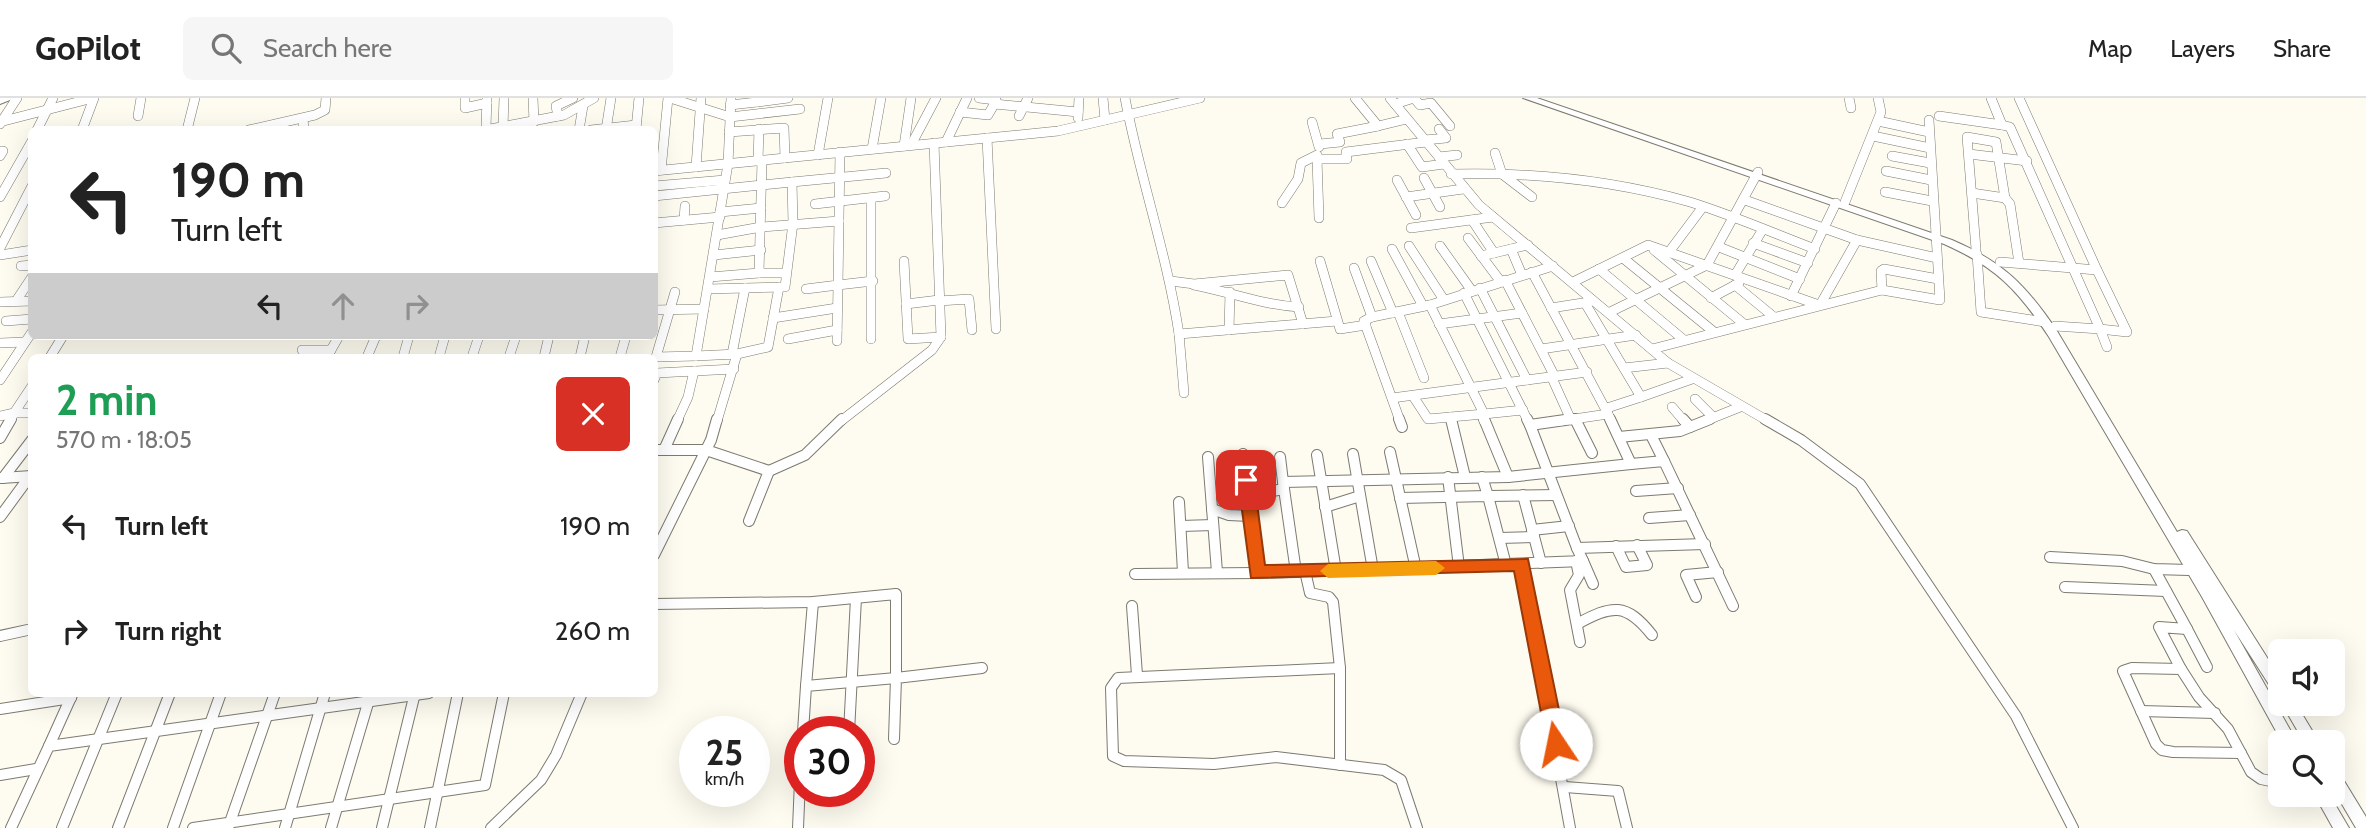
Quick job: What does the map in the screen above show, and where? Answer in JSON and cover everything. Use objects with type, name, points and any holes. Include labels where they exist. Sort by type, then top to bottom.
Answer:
[{"type":"main road","points":[[0,100],[10,98]]},
{"type":"main road","points":[[1528,98],[1757,174]]},
{"type":"main road","points":[[1539,98],[1937,236],[2000,262],[2037,298],[2292,730]]},
{"type":"main road","points":[[1976,251],[2015,281],[2050,324]]},
{"type":"main road","points":[[2215,597],[2268,673]]},
{"type":"main road","points":[[2215,597],[2284,730]]},
{"type":"main road","points":[[2345,796],[2364,828]]},
{"type":"main road","points":[[2329,807],[2341,828]]},
{"type":"main road","points":[[2337,807],[2349,828]]},
{"type":"street","points":[[1,122],[18,98]]},
{"type":"street","points":[[39,126],[53,98]]},
{"type":"street","points":[[1,122],[68,102],[93,98],[83,126]]},
{"type":"street","points":[[138,116],[141,98]]},
{"type":"street","points":[[188,126],[195,98]]},
{"type":"street","points":[[269,126],[303,119],[324,110],[326,98]]},
{"type":"street","points":[[465,98],[465,108],[487,101],[486,126]]},
{"type":"street","points":[[497,126],[504,98]]},
{"type":"street","points":[[533,98],[534,122]]},
{"type":"street","points":[[553,126],[556,117],[555,102],[573,98]]},
{"type":"street","points":[[524,126],[556,117],[583,106],[594,98]]},
{"type":"street","points":[[606,126],[611,98]]},
{"type":"street","points":[[636,126],[639,98]]},
{"type":"street","points":[[800,109],[730,117],[671,98],[658,171],[987,138],[1078,126],[1156,108],[1172,101],[1200,98]]},
{"type":"street","points":[[696,167],[701,98]]},
{"type":"street","points":[[696,356],[728,164],[730,102],[788,98]]},
{"type":"street","points":[[818,155],[828,98]]},
{"type":"street","points":[[872,149],[881,98]]},
{"type":"street","points":[[907,146],[911,98]]},
{"type":"street","points":[[907,146],[936,98]]},
{"type":"street","points":[[946,142],[967,98],[960,98]]},
{"type":"street","points":[[979,98],[1023,108],[1078,112]]},
{"type":"street","points":[[1019,116],[1028,98]]},
{"type":"street","points":[[1078,126],[1079,98]]},
{"type":"street","points":[[1103,98],[1105,120]]},
{"type":"street","points":[[1125,98],[1138,166],[1171,281],[1184,393]]},
{"type":"street","points":[[1154,98],[1156,108]]},
{"type":"street","points":[[1355,98],[1378,126]]},
{"type":"street","points":[[1450,126],[1431,103],[1420,106],[1414,98],[1393,101],[1463,189],[1573,282],[1590,302],[1606,340],[1641,397]]},
{"type":"street","points":[[1849,98],[1851,108]]},
{"type":"street","points":[[1791,296],[1873,136],[1881,112],[1878,98]]},
{"type":"street","points":[[1991,98],[2027,161],[2107,347]]},
{"type":"street","points":[[2019,98],[2127,332],[2050,324],[1981,312],[1967,137],[1996,142],[2005,198],[2010,204],[2019,263]]},
{"type":"street","points":[[960,112],[988,115],[996,101]]},
{"type":"street","points":[[580,126],[583,106]]},
{"type":"street","points":[[1939,116],[2033,128]]},
{"type":"street","points":[[303,119],[304,126]]},
{"type":"street","points":[[1321,144],[1340,142],[1337,134],[1406,119]]},
{"type":"street","points":[[1652,349],[1882,290],[1940,299],[1929,120]]},
{"type":"street","points":[[1878,121],[1929,132]]},
{"type":"street","points":[[1312,122],[1321,144],[1317,157],[1319,218]]},
{"type":"street","points":[[729,132],[784,128],[785,158]]},
{"type":"street","points":[[759,129],[759,273]]},
{"type":"street","points":[[1282,203],[1298,179],[1301,163],[1317,157],[1343,163],[1347,159],[1346,152],[1446,138],[1439,129]]},
{"type":"street","points":[[1873,136],[1930,148]]},
{"type":"street","points":[[987,138],[996,329]]},
{"type":"street","points":[[694,371],[688,397],[659,450],[706,450],[769,471],[804,455],[855,407],[932,351],[941,337],[934,143]]},
{"type":"street","points":[[1407,144],[1422,167],[1457,155]]},
{"type":"street","points":[[0,197],[5,181],[28,147]]},
{"type":"street","points":[[0,151],[3,151],[0,156]]},
{"type":"street","points":[[836,341],[842,178],[840,152]]},
{"type":"street","points":[[1495,153],[1502,174],[1532,197]]},
{"type":"street","points":[[1969,154],[2000,160],[2027,161]]},
{"type":"street","points":[[1892,156],[1930,163]]},
{"type":"street","points":[[1886,171],[1931,180]]},
{"type":"street","points":[[658,186],[761,186],[886,173]]},
{"type":"street","points":[[1451,174],[1502,174],[1578,181],[1675,198],[1815,249]]},
{"type":"street","points":[[1610,313],[1707,265],[1757,174]]},
{"type":"street","points":[[1424,178],[1440,208]]},
{"type":"street","points":[[1397,180],[1416,215]]},
{"type":"street","points":[[708,289],[785,287],[793,223],[792,182]]},
{"type":"street","points":[[658,195],[724,185]]},
{"type":"street","points":[[1406,197],[1463,189]]},
{"type":"street","points":[[1885,192],[1932,201]]},
{"type":"street","points":[[0,248],[28,194]]},
{"type":"street","points":[[1972,194],[2005,198]]},
{"type":"street","points":[[815,204],[885,196]]},
{"type":"street","points":[[871,198],[871,340]]},
{"type":"street","points":[[1745,200],[1857,240],[1937,258]]},
{"type":"street","points":[[2044,200],[2065,201]]},
{"type":"street","points":[[684,220],[685,205]]},
{"type":"street","points":[[658,223],[761,208]]},
{"type":"street","points":[[1670,252],[1702,208]]},
{"type":"street","points":[[1411,228],[1493,217]]},
{"type":"street","points":[[1472,220],[1494,253]]},
{"type":"street","points":[[717,235],[793,223],[839,221]]},
{"type":"street","points":[[1711,298],[1735,280],[1744,257],[1763,229]]},
{"type":"street","points":[[1468,238],[1503,281],[1522,313],[1591,453]]},
{"type":"street","points":[[1820,305],[1857,240]]},
{"type":"street","points":[[1753,243],[1808,263]]},
{"type":"street","points":[[1481,256],[1528,245]]},
{"type":"street","points":[[1409,246],[1444,300]]},
{"type":"street","points":[[1440,246],[1472,291],[1495,317],[1527,380]]},
{"type":"street","points":[[1648,246],[1744,324]]},
{"type":"street","points":[[1573,282],[1648,246],[1707,265],[1735,280],[1774,317]]},
{"type":"street","points":[[1719,247],[1800,279]]},
{"type":"street","points":[[1392,249],[1439,324],[1483,414],[1508,477]]},
{"type":"street","points":[[1511,249],[1514,262],[1527,273],[1572,345],[1632,464]]},
{"type":"street","points":[[0,254],[28,250]]},
{"type":"street","points":[[714,256],[761,250]]},
{"type":"street","points":[[1623,258],[1714,332]]},
{"type":"street","points":[[904,261],[908,339],[941,337]]},
{"type":"street","points":[[1320,261],[1339,329],[1395,312],[1427,306],[1553,266]]},
{"type":"street","points":[[1371,261],[1424,378]]},
{"type":"street","points":[[2000,262],[2097,270]]},
{"type":"street","points":[[1354,268],[1402,427]]},
{"type":"street","points":[[1600,269],[1684,340]]},
{"type":"street","points":[[1882,290],[1881,271],[1884,269],[1938,279]]},
{"type":"street","points":[[16,301],[27,273]]},
{"type":"street","points":[[710,277],[786,273]]},
{"type":"street","points":[[1190,284],[1285,275],[1292,279],[1303,324]]},
{"type":"street","points":[[1735,280],[1747,279],[1820,305]]},
{"type":"street","points":[[806,289],[873,281]]},
{"type":"street","points":[[1171,281],[1230,292],[1269,305],[1299,307]]},
{"type":"street","points":[[658,367],[696,356],[734,354],[768,347],[779,287]]},
{"type":"street","points":[[658,547],[706,450],[734,369],[745,288]]},
{"type":"street","points":[[1472,291],[1477,318],[1530,425],[1580,561],[1593,584]]},
{"type":"street","points":[[658,356],[675,292]]},
{"type":"street","points":[[1229,330],[1230,292]]},
{"type":"street","points":[[906,304],[969,299],[972,330]]},
{"type":"street","points":[[0,302],[28,301]]},
{"type":"street","points":[[1551,308],[1590,302],[1610,313],[1668,363],[1801,440],[1860,484],[2016,716],[2073,828]]},
{"type":"street","points":[[773,318],[837,308]]},
{"type":"street","points":[[658,310],[705,309]]},
{"type":"street","points":[[1439,324],[1522,313]]},
{"type":"street","points":[[6,321],[28,319]]},
{"type":"street","points":[[1179,334],[1337,321]]},
{"type":"street","points":[[788,339],[837,330]]},
{"type":"street","points":[[1541,349],[1636,335]]},
{"type":"street","points":[[0,380],[4,369],[28,338]]},
{"type":"street","points":[[0,343],[25,342]]},
{"type":"street","points":[[302,350],[329,353]]},
{"type":"street","points":[[1624,369],[1668,363]]},
{"type":"street","points":[[658,368],[694,371],[734,369]]},
{"type":"street","points":[[1392,398],[1587,372]]},
{"type":"street","points":[[1530,425],[1607,411],[1692,379]]},
{"type":"street","points":[[0,438],[28,392]]},
{"type":"street","points":[[1413,396],[1426,419],[1523,410]]},
{"type":"street","points":[[1695,399],[1713,417]]},
{"type":"street","points":[[1672,407],[1690,427]]},
{"type":"street","points":[[1619,437],[1651,435],[1690,427],[1740,407]]},
{"type":"street","points":[[0,416],[28,413]]},
{"type":"street","points":[[1450,417],[1465,477]]},
{"type":"street","points":[[1651,435],[1733,606]]},
{"type":"street","points":[[1,478],[28,445]]},
{"type":"street","points":[[1390,452],[1416,569]]},
{"type":"street","points":[[1243,454],[1257,573]]},
{"type":"street","points":[[1353,454],[1373,570]]},
{"type":"street","points":[[1317,455],[1336,571]]},
{"type":"street","points":[[1208,457],[1217,572]]},
{"type":"street","points":[[1280,457],[1300,571],[1309,592],[1329,597],[1333,602],[1340,668],[1340,765]]},
{"type":"street","points":[[1212,509],[1230,515],[1250,511],[1261,493],[1284,485],[1321,480],[1508,477],[1664,461]]},
{"type":"street","points":[[749,521],[769,471]]},
{"type":"street","points":[[1,478],[28,476]]},
{"type":"street","points":[[1448,477],[1459,567]]},
{"type":"street","points":[[1482,477],[1506,565]]},
{"type":"street","points":[[0,517],[28,480]]},
{"type":"street","points":[[1636,491],[1678,488]]},
{"type":"street","points":[[1523,495],[1541,563]]},
{"type":"street","points":[[1400,498],[1556,495]]},
{"type":"street","points":[[1325,507],[1360,496]]},
{"type":"street","points":[[1179,502],[1183,572]]},
{"type":"street","points":[[1649,518],[1690,515]]},
{"type":"street","points":[[1181,526],[1213,525]]},
{"type":"street","points":[[1500,538],[1569,526]]},
{"type":"street","points":[[1577,548],[1705,544]]},
{"type":"street","points":[[1616,546],[1626,567],[1647,565],[1637,545]]},
{"type":"street","points":[[2050,557],[2122,561],[2154,569],[2189,570]]},
{"type":"street","points":[[1135,574],[1416,569],[1580,561]]},
{"type":"street","points":[[1580,561],[1579,575],[1570,590],[1580,642]]},
{"type":"street","points":[[1522,564],[1570,828]]},
{"type":"street","points":[[2154,569],[2207,667]]},
{"type":"street","points":[[1696,597],[1686,575],[1718,572]]},
{"type":"street","points":[[2065,587],[2166,590]]},
{"type":"street","points":[[658,604],[813,601],[896,594],[894,739]]},
{"type":"street","points":[[849,716],[856,598]]},
{"type":"street","points":[[804,716],[813,601]]},
{"type":"street","points":[[1132,606],[1137,675]]},
{"type":"street","points":[[1577,624],[1610,609],[1627,609],[1640,618],[1652,635]]},
{"type":"street","points":[[2187,629],[2160,627],[2199,697],[2215,713],[2255,776],[2268,780]]},
{"type":"street","points":[[0,636],[28,630]]},
{"type":"street","points":[[806,685],[982,668]]},
{"type":"street","points":[[1340,668],[1137,675],[1118,678],[1112,683],[1112,752],[1116,760],[1206,764],[1276,757],[1384,770],[1398,775],[1418,828]]},
{"type":"street","points":[[2181,669],[2132,668],[2123,671],[2162,750],[2241,753]]},
{"type":"street","points":[[0,709],[62,697]]},
{"type":"street","points":[[11,828],[71,697]]},
{"type":"street","points":[[62,828],[115,697]]},
{"type":"street","points":[[118,828],[168,697]]},
{"type":"street","points":[[173,828],[220,697]]},
{"type":"street","points":[[229,825],[274,697]]},
{"type":"street","points":[[285,828],[324,697]]},
{"type":"street","points":[[49,746],[320,708],[370,697],[331,828]]},
{"type":"street","points":[[382,828],[413,697]]},
{"type":"street","points":[[430,828],[457,697]]},
{"type":"street","points":[[193,828],[229,825],[485,785],[503,697]]},
{"type":"street","points":[[491,828],[541,780],[556,755],[580,697]]},
{"type":"street","points":[[2141,711],[2215,713]]},
{"type":"street","points":[[0,775],[36,769]]},
{"type":"street","points":[[1564,787],[1618,791],[1627,828]]},
{"type":"street","points":[[799,807],[799,828]]},
{"type":"slow traffic","points":[[1328,571],[1436,568]]},
{"type":"route","points":[[1246,480],[1257,573],[1522,564],[1556,744]]}]
